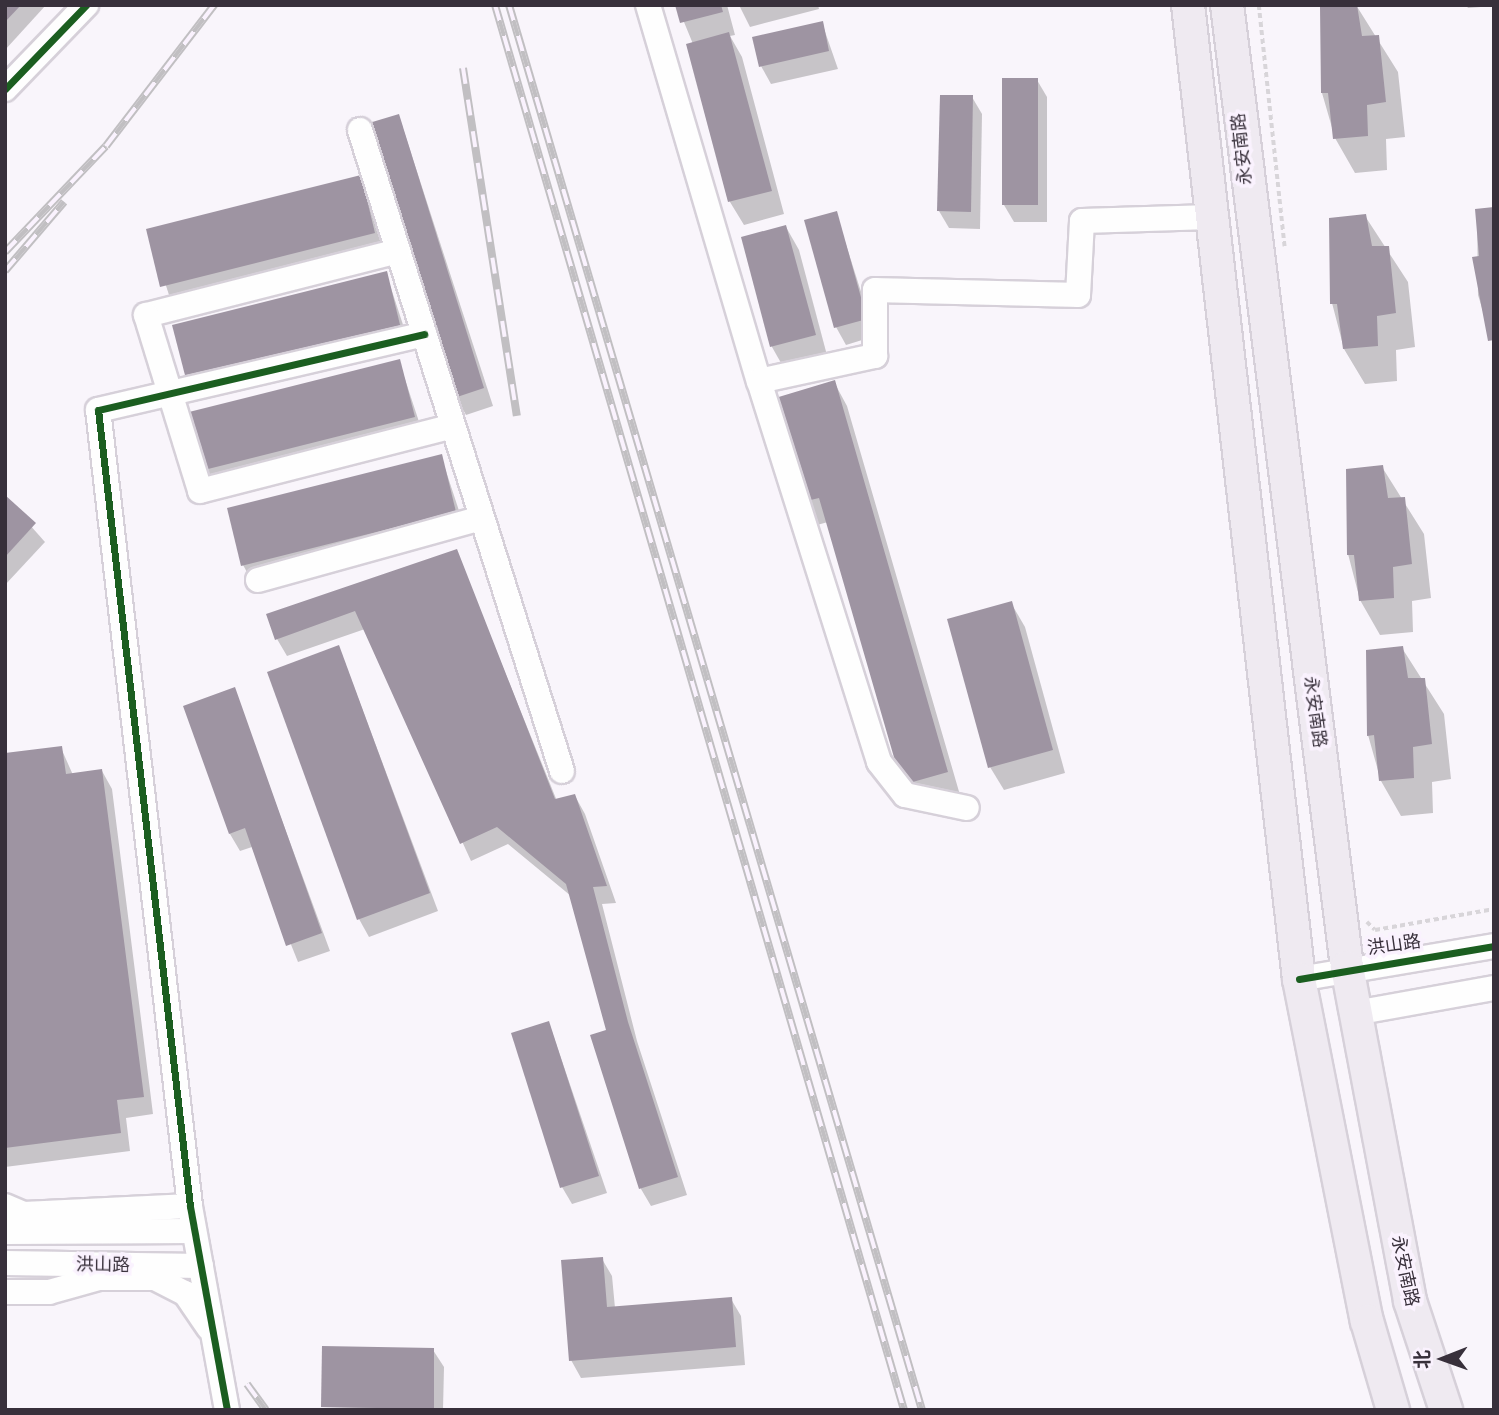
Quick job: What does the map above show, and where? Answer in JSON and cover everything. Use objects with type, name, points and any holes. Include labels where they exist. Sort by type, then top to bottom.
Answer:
[{"type":"main road","points":[[1188,5],[1299,979],[1367,1321],[1393,1410]]},
{"type":"main road","name":"永安南路","points":[[1227,5],[1347,967],[1410,1301],[1444,1406]]},
{"type":"street","points":[[5,89],[86,5]]},
{"type":"street","points":[[648,5],[759,381],[879,762],[905,795],[967,808]]},
{"type":"street","points":[[360,130],[562,771]]},
{"type":"street","points":[[759,381],[875,356],[875,290],[1078,295],[1082,221],[1211,217]]},
{"type":"street","points":[[398,251],[146,314],[169,393],[200,491],[453,426]]},
{"type":"street","points":[[227,1410],[190,1206],[98,410],[424,334]]},
{"type":"street","points":[[258,580],[482,518]]},
{"type":"street","name":"洪山路","points":[[1299,979],[1347,967],[1494,946]]},
{"type":"street","points":[[1355,1013],[1494,988]]},
{"type":"street","points":[[5,1206],[24,1214],[190,1206]]},
{"type":"street","name":"洪山路","points":[[5,1232],[194,1231]]},
{"type":"street","name":"洪山路","points":[[5,1263],[201,1266]]},
{"type":"street","points":[[5,1292],[49,1292],[99,1278],[155,1278],[185,1293],[214,1335]]},
{"type":"path","points":[[1355,911],[1375,930],[1494,909]]},
{"type":"building","points":[[5,5],[21,5],[5,22]]},
{"type":"building","points":[[675,5],[721,5],[723,12],[680,23]]},
{"type":"building","points":[[1357,5],[1362,36],[1379,35],[1386,102],[1367,105],[1368,136],[1333,139],[1328,93],[1321,93],[1320,7]]},
{"type":"building","points":[[823,21],[829,51],[759,67],[752,37]]},
{"type":"building","points":[[729,32],[772,191],[728,202],[686,44]]},
{"type":"building","points":[[1002,78],[1038,78],[1038,205],[1002,205]]},
{"type":"building","points":[[940,95],[973,95],[971,212],[937,211]]},
{"type":"building","points":[[399,114],[484,388],[454,398],[369,123]]},
{"type":"building","points":[[361,175],[375,233],[160,287],[146,229]]},
{"type":"building","points":[[1494,207],[1494,340],[1488,341],[1472,257],[1479,256],[1475,209]]},
{"type":"building","points":[[837,211],[867,319],[834,328],[804,220]]},
{"type":"building","points":[[1366,214],[1372,246],[1389,246],[1396,313],[1377,316],[1378,346],[1343,349],[1337,304],[1330,304],[1329,218]]},
{"type":"building","points":[[786,225],[816,335],[770,347],[741,237]]},
{"type":"building","points":[[387,271],[401,329],[187,383],[172,325]]},
{"type":"building","points":[[400,359],[415,417],[200,471],[185,413]]},
{"type":"building","points":[[835,380],[948,772],[902,785],[819,498],[802,502],[772,399]]},
{"type":"building","points":[[442,454],[456,512],[241,566],[227,508]]},
{"type":"building","points":[[1383,465],[1388,498],[1405,497],[1412,564],[1393,567],[1394,598],[1359,601],[1354,555],[1347,555],[1346,469]]},
{"type":"building","points":[[5,495],[36,523],[5,557]]},
{"type":"building","points":[[457,549],[555,799],[575,794],[607,886],[593,887],[628,1022],[678,1177],[639,1189],[590,1035],[606,1030],[566,884],[497,827],[460,844],[355,611],[275,640],[266,614]]},
{"type":"building","points":[[1012,601],[1053,750],[988,768],[947,619]]},
{"type":"building","points":[[339,645],[430,893],[357,920],[267,672]]},
{"type":"building","points":[[1403,646],[1408,678],[1425,678],[1432,744],[1413,747],[1414,778],[1379,781],[1374,735],[1367,736],[1366,650]]},
{"type":"building","points":[[235,687],[322,933],[286,946],[245,828],[229,834],[183,706]]},
{"type":"building","points":[[62,746],[66,774],[102,769],[144,1097],[117,1100],[121,1133],[5,1148],[5,753]]},
{"type":"building","points":[[549,1021],[599,1176],[560,1188],[511,1033]]},
{"type":"building","points":[[603,1257],[607,1307],[732,1297],[736,1347],[569,1361],[561,1260]]},
{"type":"building","points":[[322,1346],[434,1348],[434,1409],[321,1407]]},
{"type":"railway","points":[[5,252],[106,146],[214,5]]},
{"type":"railway","points":[[495,5],[904,1410]]},
{"type":"railway","points":[[509,5],[922,1410]]},
{"type":"railway","points":[[463,68],[517,416]]},
{"type":"railway","points":[[5,271],[64,202]]},
{"type":"railway","points":[[247,1384],[266,1410]]},
{"type":"cycle path","points":[[5,89],[86,5]]},
{"type":"cycle path","points":[[227,1410],[190,1206],[98,410],[424,334]]},
{"type":"cycle path","points":[[1299,979],[1494,946]]}]
